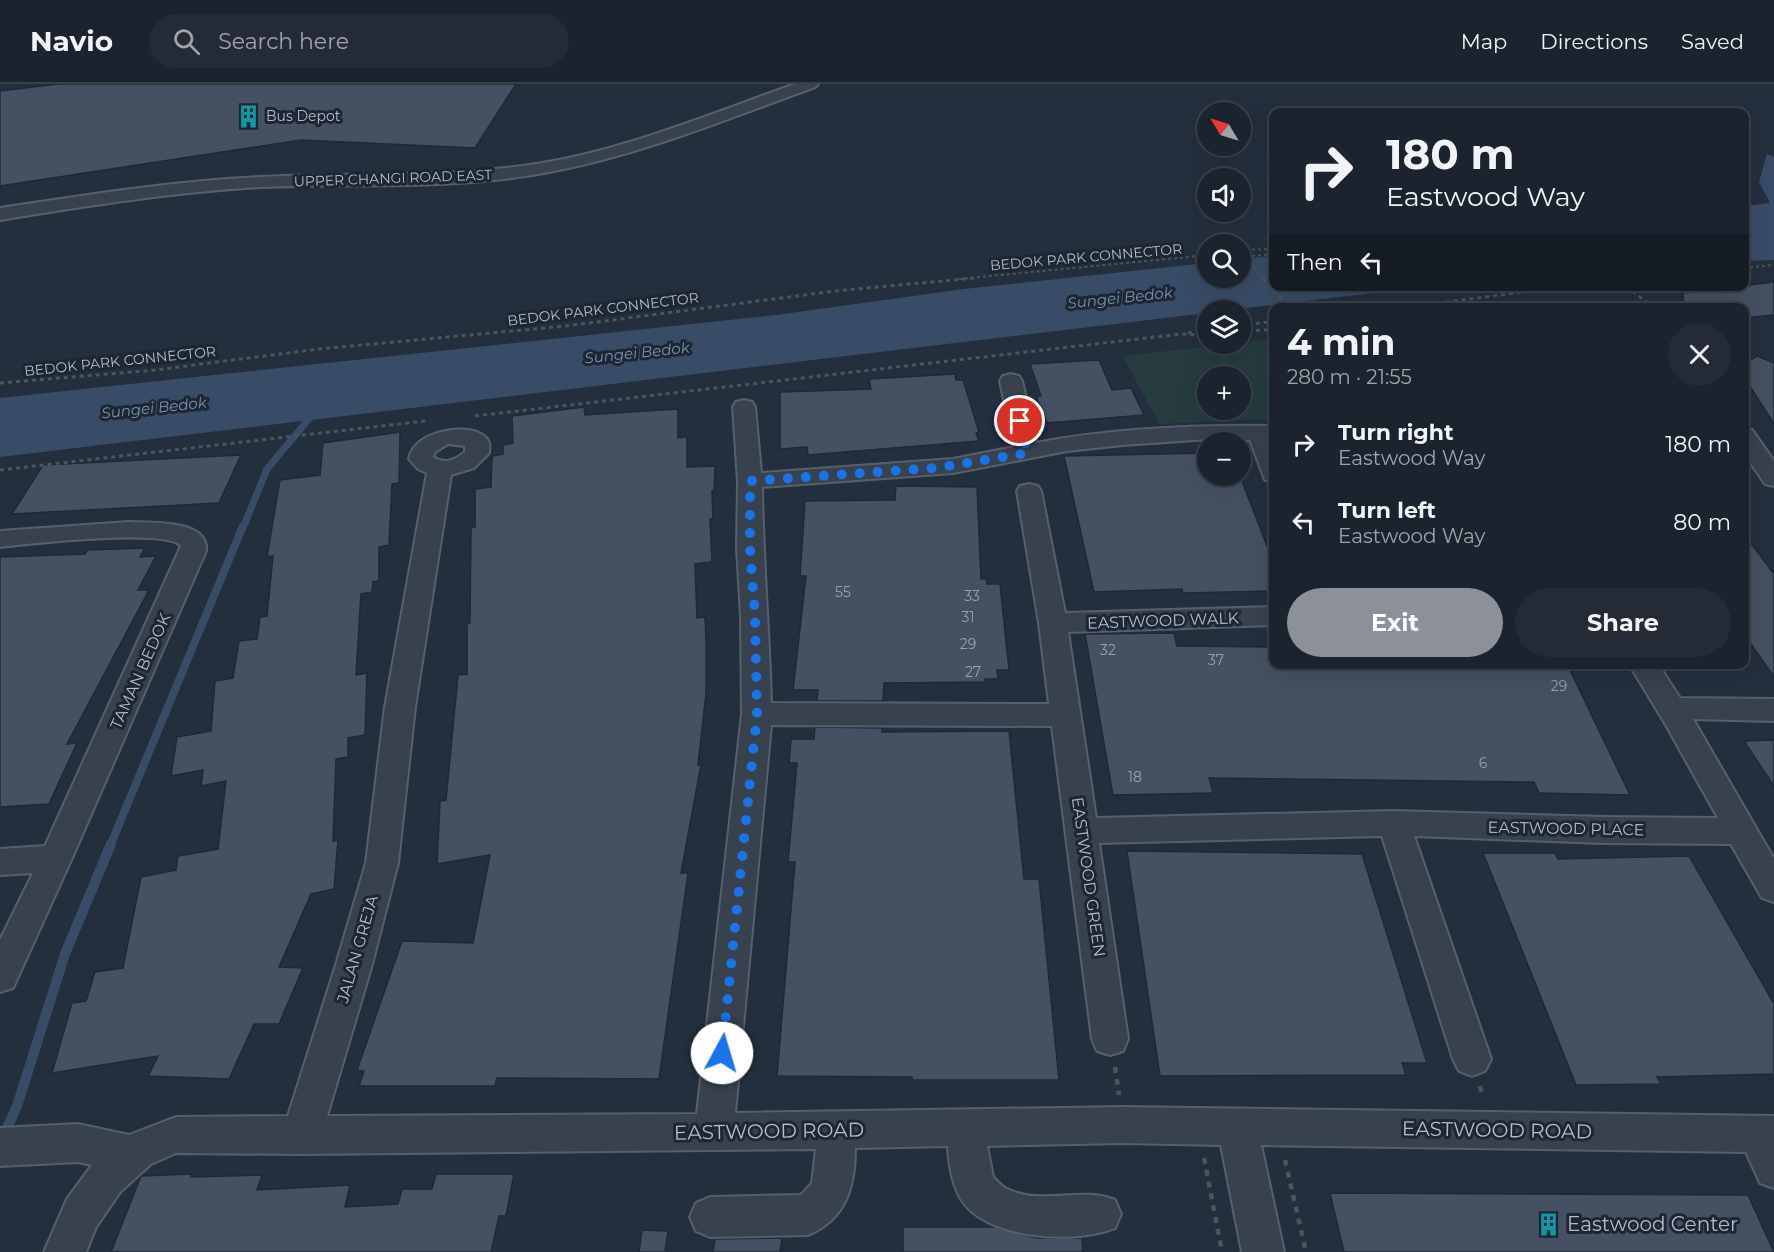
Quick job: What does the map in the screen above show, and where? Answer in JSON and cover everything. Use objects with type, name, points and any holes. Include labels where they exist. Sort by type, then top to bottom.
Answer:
[{"type":"street","name":"UPPER CHANGI ROAD EAST","points":[[0,214],[138,193],[208,186],[262,182],[479,177],[538,169],[604,155],[658,139],[810,84]]},
{"type":"street","points":[[1011,381],[1028,453]]},
{"type":"street","points":[[714,1132],[757,714],[755,616],[750,548],[750,481],[744,407]]},
{"type":"street","points":[[750,481],[936,468],[1028,453],[1067,444],[1123,438],[1200,432],[1267,433]]},
{"type":"street","points":[[1749,442],[1773,477]]},
{"type":"street","name":"JALAN GREJA","points":[[301,1136],[353,968],[382,863],[400,707],[440,469]]},
{"type":"street","points":[[1749,475],[1773,477]]},
{"type":"street","name":"EASTWOOD GREEN","points":[[1029,491],[1053,622],[1110,1039]]},
{"type":"street","name":"TAMAN BEDOK","points":[[0,539],[153,530],[184,535],[194,544],[194,551],[0,977]]},
{"type":"street","name":"EASTWOOD WALK","points":[[1053,622],[1269,616]]},
{"type":"street","points":[[1646,669],[1673,708],[1739,831],[1774,888]]},
{"type":"street","points":[[1673,708],[1774,710]]},
{"type":"street","points":[[757,714],[1066,715]]},
{"type":"street","points":[[1394,823],[1472,1059]]},
{"type":"street","name":"EASTWOOD PLACE","points":[[1083,831],[1394,823],[1603,830],[1739,831]]},
{"type":"street","points":[[0,862],[56,858]]},
{"type":"street","points":[[1218,1126],[1263,1252]]},
{"type":"street","name":"EASTWOOD ROAD","points":[[301,1136],[1218,1126],[1765,1134],[1774,1169]]},
{"type":"street","points":[[967,1128],[971,1175],[990,1203],[1014,1214],[1101,1214]]},
{"type":"street","points":[[710,1217],[808,1215],[819,1209],[828,1198],[832,1182],[836,1130]]},
{"type":"street","points":[[65,1252],[79,1219],[100,1185],[131,1154],[145,1145],[176,1135],[301,1136]]},
{"type":"street","points":[[12,1146],[78,1143],[131,1154]]},
{"type":"path","points":[[1251,250],[1269,249]]},
{"type":"path","points":[[1251,256],[1269,255]]},
{"type":"path","name":"BEDOK PARK CONNECTOR","points":[[0,383],[155,370],[320,349],[567,326],[835,291],[1052,268],[1197,258]]},
{"type":"path","points":[[1251,264],[1269,285]]},
{"type":"path","points":[[1749,268],[1774,265]]},
{"type":"path","points":[[1274,291],[1284,303]]},
{"type":"path","points":[[1438,303],[1532,291]]},
{"type":"path","points":[[1632,291],[1648,303]]},
{"type":"path","points":[[1251,324],[1269,322]]},
{"type":"path","points":[[1251,331],[1269,329]]},
{"type":"path","points":[[464,417],[1197,333]]},
{"type":"path","points":[[0,470],[429,421]]},
{"type":"path","points":[[1218,1126],[1221,1252]]},
{"type":"path","points":[[1278,1126],[1306,1252]]},
{"type":"green space","points":[[1269,339],[1269,419],[1251,420],[1251,366],[1197,366],[1197,420],[1250,420],[1159,424],[1123,356],[1197,348],[1197,354],[1251,354],[1251,341]]},
{"type":"water","points":[[1767,154],[1774,157],[1774,260],[1749,261],[1749,206],[1770,203],[1759,182]]},
{"type":"water","name":"Sungei Bedok","points":[[1269,256],[1269,291],[1391,291],[1289,303],[1269,303],[1269,305],[1251,308],[1251,300],[1197,300],[1197,314],[0,457],[0,398],[776,315],[964,289],[1197,264],[1197,288],[1251,288],[1251,258]]},
{"type":"building","name":"Bus Depot","points":[[58,84],[516,84],[475,148],[301,140],[0,186],[0,91]]},
{"type":"building","points":[[1774,282],[1774,315],[1749,318],[1749,303],[1684,303],[1683,293],[1749,291],[1749,285]]},
{"type":"building","points":[[1757,356],[1774,363],[1774,424],[1749,385],[1749,361]]},
{"type":"building","points":[[1099,360],[1112,390],[1131,388],[1144,415],[1047,423],[1036,396],[1041,396],[1030,364]]},
{"type":"building","points":[[955,374],[956,380],[963,380],[979,432],[976,433],[979,441],[808,455],[807,447],[780,449],[780,392],[871,389],[869,379]]},
{"type":"building","points":[[584,407],[585,415],[678,409],[678,438],[687,437],[687,467],[715,466],[714,491],[712,491],[713,519],[710,519],[712,562],[695,564],[697,618],[705,617],[706,639],[706,694],[698,765],[701,765],[681,873],[688,873],[659,1079],[497,1078],[495,1086],[359,1086],[364,1071],[357,1070],[402,941],[473,943],[490,855],[437,864],[440,801],[446,800],[458,675],[467,674],[471,527],[475,527],[475,489],[491,487],[492,456],[503,454],[503,445],[513,443],[512,416]]},
{"type":"building","points":[[400,432],[399,483],[392,484],[389,545],[379,547],[379,581],[373,582],[372,592],[361,594],[356,675],[367,673],[365,735],[348,738],[348,757],[336,759],[333,841],[338,840],[334,889],[311,894],[279,967],[303,968],[279,1024],[254,1024],[229,1079],[148,1076],[158,1056],[52,1073],[72,1003],[86,1001],[95,972],[123,968],[141,877],[176,870],[178,856],[218,849],[226,781],[201,786],[203,770],[171,776],[177,737],[211,731],[215,681],[233,678],[239,641],[257,639],[260,617],[267,616],[273,556],[267,557],[280,480],[320,475],[323,443]]},
{"type":"building","points":[[1197,453],[1197,486],[1244,486],[1269,551],[1269,591],[1183,593],[1182,589],[1094,592],[1064,456]]},
{"type":"building","points":[[241,455],[219,503],[12,514],[43,465]]},
{"type":"building","points":[[896,486],[977,487],[981,579],[986,578],[987,584],[1000,584],[1009,670],[997,670],[998,679],[985,679],[985,682],[884,683],[883,701],[817,701],[818,690],[793,690],[806,576],[800,576],[805,501],[895,500]]},
{"type":"building","points":[[1749,541],[1774,574],[1774,677],[1749,641]]},
{"type":"building","points":[[145,548],[140,557],[156,556],[138,590],[149,590],[67,744],[77,743],[49,804],[0,807],[0,557],[85,554],[87,550]]},
{"type":"building","points":[[1174,633],[1177,646],[1269,647],[1269,669],[1569,669],[1630,795],[1539,793],[1534,782],[1209,778],[1213,793],[1113,795],[1085,634]]},
{"type":"building","points":[[815,727],[882,728],[882,732],[1009,731],[1024,879],[1039,879],[1059,1080],[912,1080],[912,1077],[777,1076],[795,862],[788,862],[797,763],[789,763],[791,739],[814,739]]},
{"type":"building","points":[[1774,740],[1774,786],[1744,741]]},
{"type":"building","points":[[1127,851],[1362,854],[1427,1063],[1402,1063],[1406,1075],[1160,1076]]},
{"type":"building","points":[[1483,853],[1555,853],[1558,859],[1689,856],[1774,1004],[1774,1074],[1657,1077],[1661,1084],[1576,1085]]},
{"type":"building","points":[[192,1174],[191,1177],[262,1175],[257,1190],[350,1185],[345,1207],[398,1204],[402,1189],[432,1189],[436,1174],[514,1174],[506,1216],[499,1216],[491,1252],[111,1252],[141,1176]]},
{"type":"building","name":"Eastwood Center","points":[[1330,1193],[1748,1195],[1774,1252],[1344,1252]]},
{"type":"building","points":[[903,1227],[995,1227],[1037,1238],[1082,1238],[1083,1252],[903,1252]]},
{"type":"building","points":[[642,1230],[668,1231],[665,1252],[639,1252]]},
{"type":"building","points":[[782,1238],[780,1252],[713,1252],[715,1239]]},
{"type":"waterway","points":[[243,528],[267,469],[313,414]]},
{"type":"waterway","points":[[110,846],[243,526]]},
{"type":"waterway","points":[[0,1143],[17,1106],[65,954],[111,844]]},
{"type":"place","name":"Bus Depot","points":[[248,116]]},
{"type":"place","name":"Eastwood Center","points":[[1549,1224]]},
{"type":"route","points":[[722,1053],[757,714],[755,616],[750,548],[750,481],[936,468],[1028,453],[1020,421]]}]
